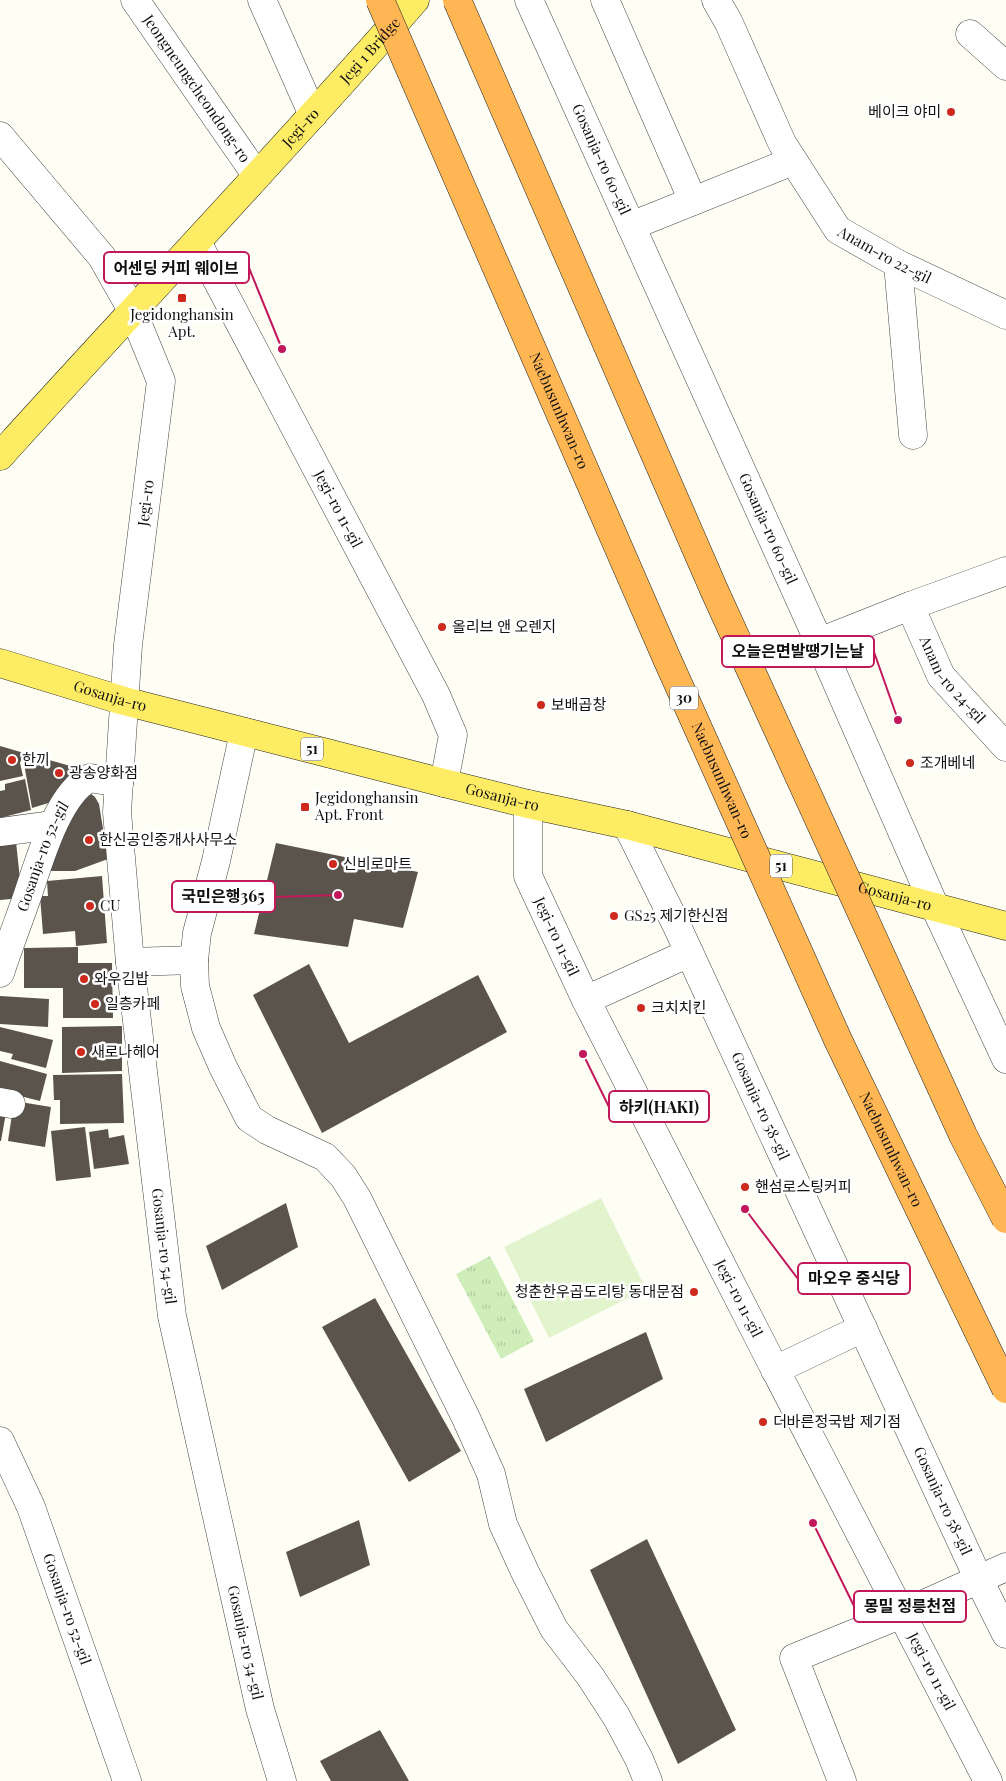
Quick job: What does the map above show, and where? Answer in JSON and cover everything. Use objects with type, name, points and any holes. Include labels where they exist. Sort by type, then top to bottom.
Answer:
[{"type":"highway","name":"Naebusunhwan-ro","points":[[380,0],[667,659],[826,1014],[1006,1389]]},
{"type":"highway","points":[[457,0],[715,592],[963,1135],[1006,1219]]},
{"type":"main road","name":"Jegi 1 Bridge","points":[[320,108],[415,0]]},
{"type":"main road","name":"Jegi-ro","points":[[0,456],[132,310],[320,108]]},
{"type":"main road","name":"Gosanja-ro","points":[[0,663],[124,701],[444,784],[627,825],[1006,926]]},
{"type":"street","name":"Jeongneungcheondong-ro","points":[[135,0],[257,176]]},
{"type":"street","points":[[262,0],[320,108]]},
{"type":"street","name":"Gosanja-ro 60-gil","points":[[529,0],[819,642],[935,906],[1006,1058]]},
{"type":"street","points":[[605,0],[693,201]]},
{"type":"street","name":"Anam-ro 22-gil","points":[[716,0],[729,23],[782,143],[838,230],[898,264],[1006,315]]},
{"type":"street","points":[[970,34],[1006,66]]},
{"type":"street","name":"Jegi-ro","points":[[0,136],[102,257],[132,310],[160,381],[128,645],[124,701]]},
{"type":"street","points":[[631,226],[793,161]]},
{"type":"street","name":"Jegi-ro 11-gil","points":[[197,242],[436,695],[453,735],[444,784]]},
{"type":"street","points":[[898,264],[913,435]]},
{"type":"street","points":[[819,642],[910,606],[1006,572]]},
{"type":"street","name":"Anam-ro 24-gil","points":[[910,606],[941,676],[1006,747]]},
{"type":"street","name":"Gosanja-ro 54-gil","points":[[124,701],[117,812],[130,962],[172,1316],[260,1709],[282,1781]]},
{"type":"street","points":[[244,732],[216,861],[197,933],[194,960],[195,986],[206,1028],[249,1118],[267,1130],[324,1157],[343,1176],[357,1198],[466,1418],[491,1474],[503,1524],[521,1564],[554,1629],[590,1676],[616,1716],[639,1759],[648,1781]]},
{"type":"street","name":"Gosanja-ro 52-gil","points":[[0,973],[53,824],[68,799],[83,781],[93,778],[119,783]]},
{"type":"street","name":"Jegi-ro 11-gil","points":[[528,804],[528,876],[586,1000],[988,1781]]},
{"type":"street","points":[[0,832],[53,824]]},
{"type":"street","name":"Gosanja-ro 58-gil","points":[[627,825],[689,953],[863,1328],[996,1572],[1006,1634]]},
{"type":"street","points":[[586,1000],[689,953]]},
{"type":"street","points":[[130,962],[194,960]]},
{"type":"street","points":[[775,1370],[863,1328]]},
{"type":"street","name":"Gosanja-ro 52-gil","points":[[0,1441],[31,1507],[127,1781]]},
{"type":"street","points":[[842,1781],[794,1658],[902,1614],[996,1572]]},
{"type":"green space","points":[[601,1198],[646,1289],[549,1338],[504,1247]]},
{"type":"green space","points":[[490,1256],[534,1341],[501,1359],[456,1274]]},
{"type":"pier","points":[[337,0],[480,0],[691,481],[842,813],[846,813],[920,983],[1006,1168],[1006,1470],[860,1176],[760,950],[738,946],[657,777],[685,782]]},
{"type":"building","points":[[0,746],[24,753],[20,763],[23,776],[0,781]]},
{"type":"building","points":[[28,754],[81,769],[55,801],[32,808],[24,764]]},
{"type":"building","points":[[25,779],[31,810],[0,818],[0,791],[5,790],[5,784]]},
{"type":"building","points":[[90,793],[99,804],[108,859],[75,871],[44,871],[74,804]]},
{"type":"building","points":[[16,842],[22,898],[0,900],[0,844]]},
{"type":"building","points":[[276,843],[418,872],[403,928],[354,919],[348,947],[254,934]]},
{"type":"building","points":[[102,876],[107,943],[76,946],[75,931],[43,934],[40,896],[48,896],[47,881]]},
{"type":"building","points":[[78,947],[78,963],[112,963],[113,1018],[63,1018],[63,988],[24,988],[24,948]]},
{"type":"building","points":[[309,964],[349,1043],[478,975],[507,1032],[322,1133],[253,995]]},
{"type":"building","points":[[0,996],[49,999],[48,1027],[0,1024]]},
{"type":"building","points":[[122,1026],[122,1071],[62,1073],[62,1027]]},
{"type":"building","points":[[0,1027],[53,1040],[46,1068],[11,1059],[13,1054],[0,1051]]},
{"type":"building","points":[[0,1061],[47,1074],[40,1101],[8,1093],[0,1098]]},
{"type":"building","points":[[122,1074],[124,1123],[60,1124],[60,1100],[54,1100],[53,1075]]},
{"type":"building","points":[[14,1101],[51,1107],[45,1147],[8,1141]]},
{"type":"building","points":[[0,1106],[7,1107],[1,1141],[0,1141]]},
{"type":"building","points":[[85,1127],[91,1177],[56,1181],[51,1131]]},
{"type":"building","points":[[108,1129],[109,1138],[124,1135],[129,1164],[94,1169],[89,1132]]},
{"type":"building","points":[[286,1203],[298,1247],[222,1290],[206,1246]]},
{"type":"building","points":[[375,1298],[461,1451],[409,1482],[322,1327]]},
{"type":"building","points":[[646,1332],[663,1379],[546,1442],[524,1389]]},
{"type":"building","points":[[359,1520],[370,1565],[300,1597],[286,1552]]},
{"type":"building","points":[[647,1539],[736,1730],[678,1764],[590,1570]]},
{"type":"building","points":[[380,1730],[409,1781],[331,1781],[320,1761]]},
{"type":"place","name":"베이크 야미","points":[[951,112]]},
{"type":"place","name":"Jegidonghansin Apt.","points":[[182,298]]},
{"type":"place","name":"어센딩 커피 웨이브","points":[[282,349]]},
{"type":"place","name":"올리브 앤 오렌지","points":[[442,627]]},
{"type":"place","name":"보배곱창","points":[[541,705]]},
{"type":"place","name":"오늘은면발땡기는날","points":[[898,720]]},
{"type":"place","name":"한끼","points":[[12,760]]},
{"type":"place","name":"조개베네","points":[[910,763]]},
{"type":"place","name":"광송양화점","points":[[59,773]]},
{"type":"place","name":"Jegidonghansin Apt. Front","points":[[305,807]]},
{"type":"place","name":"한신공인중개사사무소","points":[[89,840]]},
{"type":"place","name":"신비로마트","points":[[333,864]]},
{"type":"place","name":"국민은행365","points":[[338,895]]},
{"type":"place","name":"CU","points":[[90,906]]},
{"type":"place","name":"GS25 제기한신점","points":[[614,916]]},
{"type":"place","name":"와우김밥","points":[[84,979]]},
{"type":"place","name":"일층카페","points":[[95,1004]]},
{"type":"place","name":"크치치킨","points":[[641,1008]]},
{"type":"place","name":"새로나헤어","points":[[81,1052]]},
{"type":"place","name":"하키(HAKI)","points":[[583,1054]]},
{"type":"place","name":"핸섬로스팅커피","points":[[745,1187]]},
{"type":"place","name":"마오우 중식당","points":[[745,1209]]},
{"type":"place","name":"청춘한우곱도리탕 동대문점","points":[[694,1292]]},
{"type":"place","name":"더바른정국밥 제기점","points":[[763,1422]]},
{"type":"place","name":"몽밀 정릉천점","points":[[813,1523]]}]
